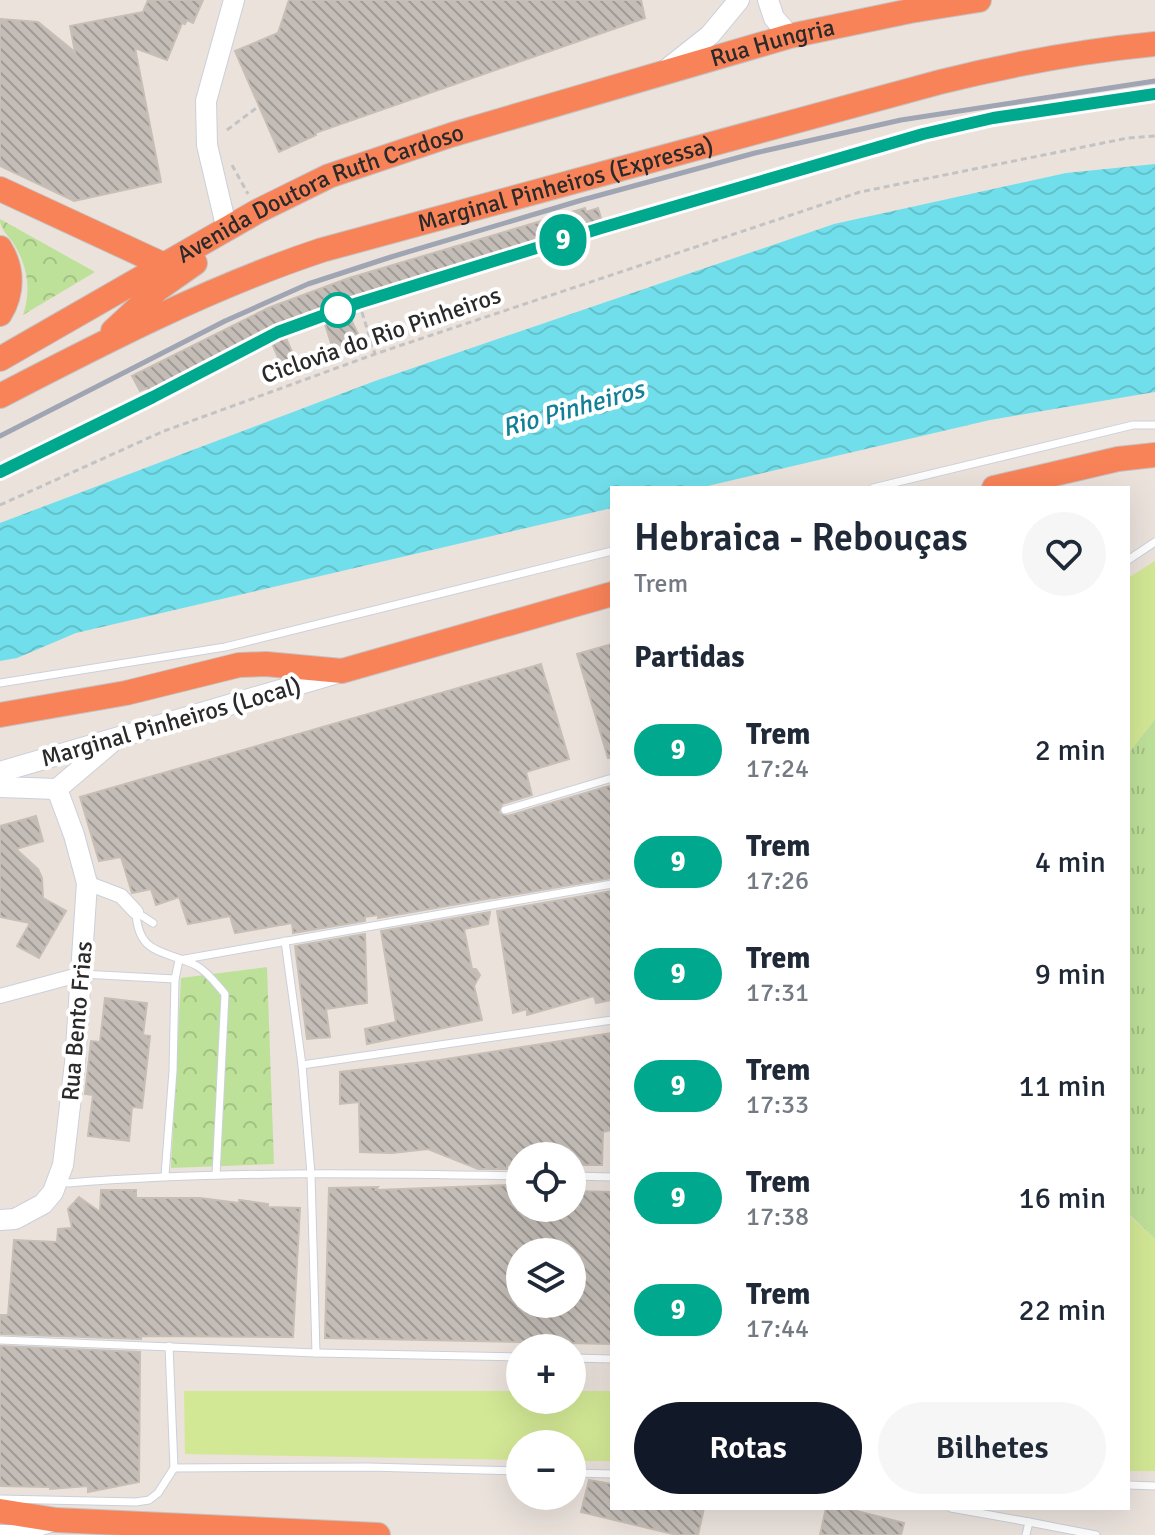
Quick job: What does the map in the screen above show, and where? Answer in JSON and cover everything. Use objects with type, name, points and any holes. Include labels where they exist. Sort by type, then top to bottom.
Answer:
[{"type":"highway","name":"Rua Hungria","points":[[661,73],[790,36],[979,0]]},
{"type":"highway","name":"Marginal Pinheiros (Expressa)","points":[[0,396],[97,346],[275,266],[380,233],[1024,61],[1155,44]]},
{"type":"highway","name":"Avenida Doutora Ruth Cardoso","points":[[0,359],[258,211],[329,176],[451,135],[661,73]]},
{"type":"highway","points":[[97,346],[158,289],[206,255],[279,215],[406,159],[451,135]]},
{"type":"highway","points":[[0,189],[164,265]]},
{"type":"highway","points":[[0,248],[8,261],[10,283],[6,304],[0,314]]},
{"type":"highway","points":[[1003,486],[1118,459],[1155,455]]},
{"type":"highway","points":[[0,715],[126,693],[239,665],[266,664],[342,671],[610,595]]},
{"type":"highway","points":[[0,1511],[56,1520],[378,1535]]},
{"type":"main road","points":[[227,230],[207,145],[206,101],[234,0]]},
{"type":"main road","points":[[661,73],[710,35],[739,0]]},
{"type":"main road","points":[[768,0],[774,18],[790,36]]},
{"type":"main road","name":"Marginal Pinheiros (Local)","points":[[0,772],[342,671]]},
{"type":"main road","points":[[0,787],[57,789],[117,738]]},
{"type":"main road","name":"Rua Bento Frias","points":[[0,1220],[15,1219],[43,1204],[60,1178],[75,1063],[87,883],[57,789]]},
{"type":"main road","points":[[0,1535],[11,1535],[56,1520]]},
{"type":"street","points":[[87,883],[121,896],[136,912]]},
{"type":"street","points":[[0,996],[82,974]]},
{"type":"lane","points":[[881,486],[1133,425],[1155,425]]},
{"type":"lane","points":[[1130,559],[1155,542]]},
{"type":"lane","points":[[0,683],[225,647],[610,551]]},
{"type":"lane","points":[[505,810],[610,779]]},
{"type":"lane","points":[[179,960],[610,884]]},
{"type":"lane","points":[[136,912],[153,923]]},
{"type":"lane","points":[[136,912],[140,936],[149,946],[199,967],[225,994],[216,1175]]},
{"type":"lane","points":[[285,941],[302,1065],[311,1174],[316,1353]]},
{"type":"lane","points":[[165,1175],[173,1071],[175,979],[179,960]]},
{"type":"lane","points":[[82,974],[175,979]]},
{"type":"lane","points":[[302,1065],[610,1020]]},
{"type":"lane","points":[[68,1183],[165,1175],[506,1176]]},
{"type":"lane","points":[[586,1176],[610,1177]]},
{"type":"lane","points":[[0,1340],[316,1353],[506,1357]]},
{"type":"lane","points":[[0,1499],[149,1500],[158,1493],[174,1468],[169,1346]]},
{"type":"lane","points":[[586,1358],[610,1359]]},
{"type":"lane","points":[[174,1468],[368,1467],[506,1471]]},
{"type":"lane","points":[[586,1473],[610,1474]]},
{"type":"lane","points":[[1130,1485],[1155,1486]]},
{"type":"lane","points":[[962,1510],[1096,1535]]},
{"type":"lane","points":[[1026,1535],[1029,1522]]},
{"type":"path","points":[[207,145],[259,106]]},
{"type":"path","name":"Ciclovia do Rio Pinheiros","points":[[0,505],[164,431],[375,354],[860,192],[1128,138],[1155,136]]},
{"type":"path","points":[[230,162],[258,211]]},
{"type":"path","points":[[356,293],[375,354]]},
{"type":"green space","points":[[0,219],[95,272],[23,315],[27,295],[24,267]]},
{"type":"green space","points":[[1155,561],[1155,719],[1130,751],[1130,577]]},
{"type":"green space","points":[[1155,719],[1155,1239],[1130,1215],[1130,751]]},
{"type":"green space","points":[[267,967],[274,1164],[171,1168],[181,978]]},
{"type":"green space","points":[[1130,1216],[1155,1239],[1155,1471],[1130,1471]]},
{"type":"green space","points":[[184,1391],[506,1391],[506,1414],[586,1414],[586,1391],[610,1391],[610,1461],[586,1461],[586,1430],[506,1430],[506,1460],[185,1454]]},
{"type":"water","name":"Rio Pinheiros","points":[[1155,164],[1155,392],[990,420],[708,486],[610,486],[610,508],[76,633],[17,658],[0,661],[0,523],[375,381],[834,224],[1066,173]]},
{"type":"building","points":[[148,0],[203,0],[193,23],[187,20],[185,24],[182,23],[167,60],[135,48],[161,182],[74,201],[0,166],[0,19],[38,22],[75,52],[70,26],[143,12]]},
{"type":"building","points":[[289,0],[641,0],[645,18],[315,133],[279,152],[235,51],[278,33]]},
{"type":"building","points":[[585,208],[586,212],[598,208],[605,231],[348,313],[359,336],[347,343],[350,351],[335,356],[324,321],[285,336],[300,370],[286,376],[271,341],[155,400],[147,388],[140,391],[132,376],[268,308],[349,278]]},
{"type":"building","points":[[610,645],[610,758],[608,758],[577,654]]},
{"type":"building","points":[[541,664],[569,759],[526,772],[532,795],[502,804],[499,813],[507,816],[610,786],[610,878],[494,898],[494,893],[493,898],[378,918],[378,915],[365,917],[365,921],[293,933],[292,923],[235,933],[230,916],[188,924],[179,897],[156,905],[151,889],[132,893],[121,857],[99,861],[80,797]]},
{"type":"building","points":[[36,816],[43,841],[16,849],[38,869],[42,878],[43,898],[66,911],[39,958],[17,946],[30,923],[0,917],[0,826]]},
{"type":"building","points":[[610,891],[610,1000],[596,1003],[594,996],[527,1015],[527,1009],[513,1013],[497,911]]},
{"type":"building","points":[[490,912],[488,924],[464,929],[472,969],[480,975],[474,986],[482,1020],[367,1044],[365,1029],[396,1022],[381,931]]},
{"type":"building","points":[[365,934],[367,1003],[326,1009],[330,1037],[307,1039],[295,946]]},
{"type":"building","points":[[105,998],[147,1003],[143,1035],[150,1036],[142,1108],[132,1107],[129,1141],[88,1136],[93,1095],[85,1094],[91,1041],[100,1042]]},
{"type":"building","points":[[610,1033],[610,1130],[603,1132],[602,1165],[586,1165],[586,1142],[506,1142],[506,1169],[478,1169],[428,1149],[392,1153],[360,1152],[359,1102],[340,1104],[340,1072]]},
{"type":"building","points":[[506,1185],[506,1222],[586,1222],[586,1191],[610,1192],[610,1344],[586,1343],[586,1334],[506,1334],[506,1342],[325,1338],[329,1188],[378,1187],[376,1190]]},
{"type":"building","points":[[101,1190],[136,1190],[136,1198],[200,1198],[239,1203],[239,1200],[268,1204],[268,1207],[300,1208],[293,1337],[141,1336],[141,1339],[0,1334],[0,1315],[8,1315],[14,1240],[57,1242],[58,1229],[72,1228],[68,1209],[79,1197],[100,1212]]},
{"type":"building","points":[[0,1346],[140,1352],[139,1482],[88,1492],[88,1486],[50,1489],[0,1486]]},
{"type":"building","points":[[589,1480],[610,1484],[610,1510],[704,1510],[698,1535],[677,1535],[581,1512],[586,1510]]},
{"type":"building","points":[[826,1510],[853,1510],[904,1523],[901,1535],[820,1535]]},
{"type":"railway","points":[[0,436],[225,321],[308,284],[391,257],[755,153],[901,120],[1155,81]]},
{"type":"railway","points":[[0,472],[278,332],[358,303],[923,134],[993,118],[1155,94]]},
{"type":"train","name":"9","points":[[0,472],[278,332],[358,303],[923,134],[993,118],[1155,94]]}]
